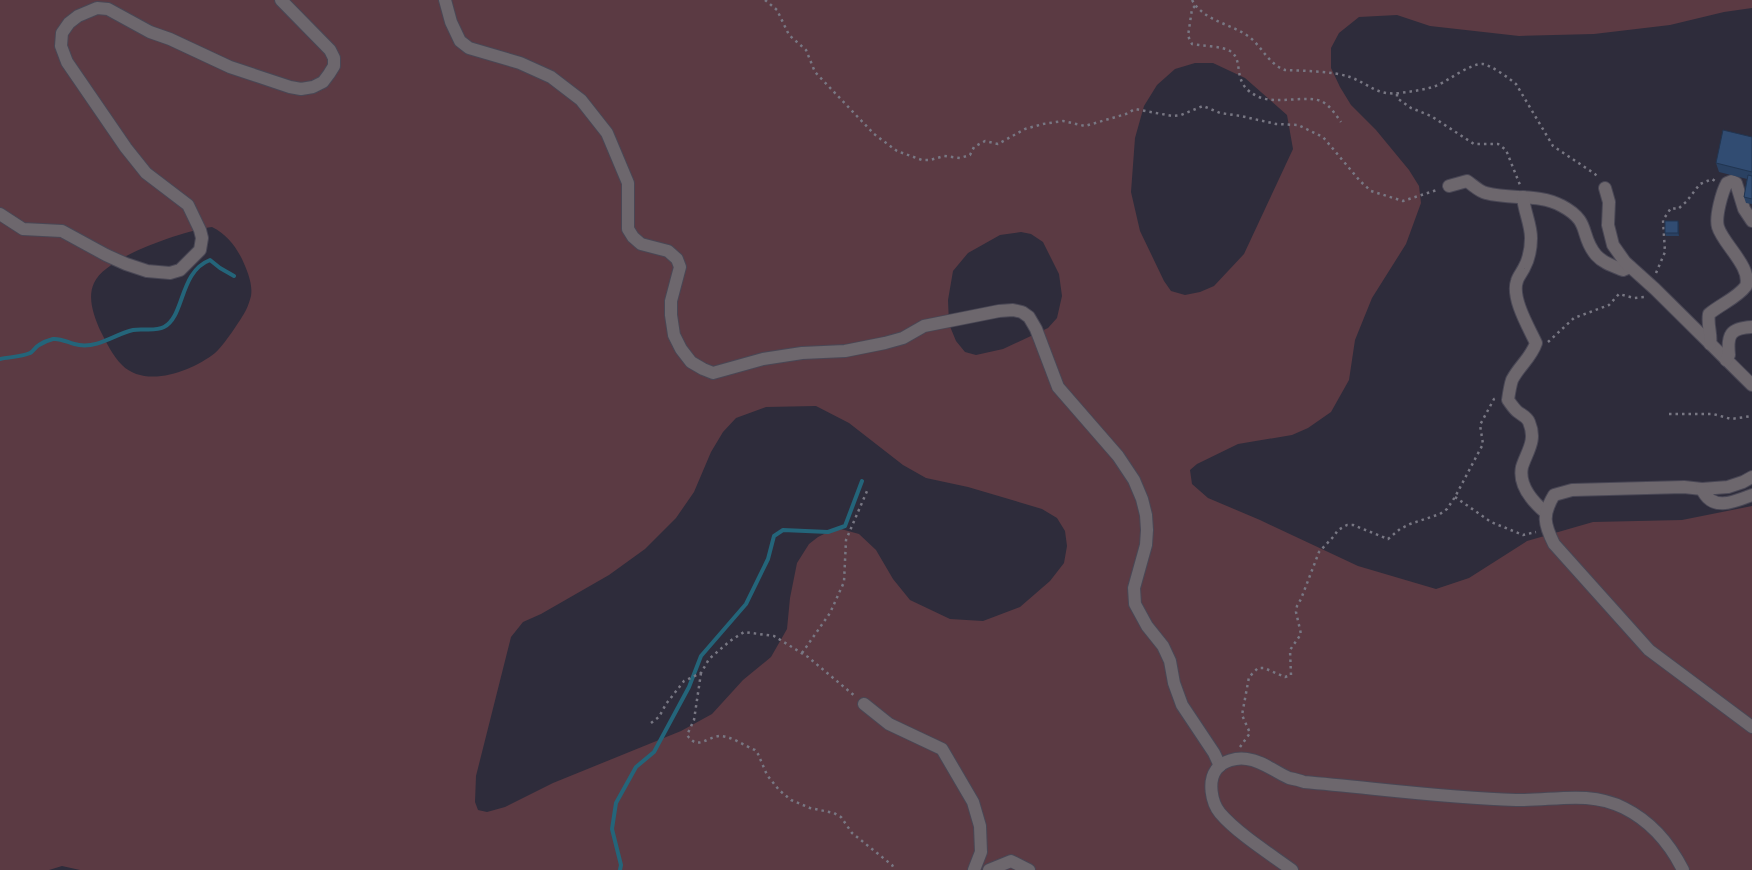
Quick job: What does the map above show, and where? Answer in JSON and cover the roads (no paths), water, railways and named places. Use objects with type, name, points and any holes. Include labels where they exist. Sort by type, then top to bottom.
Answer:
[{"type":"street","points":[[0,214],[23,229],[62,231],[106,255],[147,271],[170,273],[180,270],[200,250],[202,238],[194,217],[188,205],[146,173],[126,148],[67,62],[61,46],[62,33],[69,23],[86,11],[97,8],[108,9],[150,32],[170,39],[230,67],[290,87],[301,89],[313,87],[323,82],[330,74],[334,66],[334,58],[330,50],[281,0]]},
{"type":"street","points":[[445,0],[460,41],[469,48],[520,63],[551,77],[581,100],[607,133],[628,183],[628,229],[641,244],[668,251],[676,259],[680,267],[671,301],[674,334],[681,349],[691,362],[703,369],[713,373],[763,359],[802,353],[845,350],[885,343],[902,338],[924,326],[999,311],[1013,310],[1022,312],[1029,317],[1036,329],[1058,387],[1118,456],[1134,480],[1142,499],[1147,530],[1146,545],[1134,588],[1135,604],[1147,626],[1164,646],[1170,661],[1174,684],[1182,705],[1220,766]]},
{"type":"street","points":[[1450,186],[1467,181],[1484,193],[1542,198],[1560,205],[1579,218],[1584,226],[1587,240],[1596,255],[1608,264],[1622,270],[1630,267]]},
{"type":"street","points":[[1710,344],[1709,314],[1736,296],[1747,285],[1750,278],[1747,265],[1720,233],[1718,226],[1717,218],[1727,183],[1732,181],[1736,183],[1744,209],[1752,221]]},
{"type":"street","points":[[1605,188],[1609,202],[1608,225],[1613,245],[1625,262],[1752,385]]},
{"type":"street","points":[[1523,197],[1531,238],[1528,260],[1515,287],[1516,300],[1536,343],[1530,357],[1512,381],[1508,400],[1516,411],[1527,419],[1530,424],[1532,443],[1522,469],[1522,481],[1526,493],[1546,513]]},
{"type":"street","points":[[1726,360],[1729,355],[1729,336],[1740,328],[1752,327]]},
{"type":"street","points":[[1752,477],[1743,482],[1728,486],[1702,490],[1684,487],[1572,490],[1554,495],[1546,507],[1545,526],[1554,544],[1633,630],[1648,650],[1752,727]]},
{"type":"street","points":[[1702,490],[1705,497],[1717,504],[1734,502],[1752,496]]},
{"type":"street","points":[[864,704],[889,724],[942,750],[974,802],[980,826],[981,852],[974,870]]},
{"type":"street","points":[[1292,870],[1218,811],[1212,796],[1211,782],[1216,770],[1220,766],[1235,759],[1248,759],[1265,765],[1290,778],[1304,782],[1465,797],[1518,800],[1586,797],[1606,801],[1624,808],[1647,822],[1658,833],[1679,861],[1683,870]]},
{"type":"street","points":[[989,870],[1011,861],[1029,870]]},
{"type":"waterway","points":[[0,359],[26,354],[40,344],[53,339],[86,345],[100,343],[133,330],[152,330],[164,327],[176,314],[187,284],[200,266],[210,260],[234,276]]},
{"type":"waterway","points":[[620,870],[621,865],[612,829],[616,803],[636,767],[654,752],[689,687],[701,656],[746,604],[768,559],[774,536],[783,530],[828,532],[845,526],[862,481]]}]
